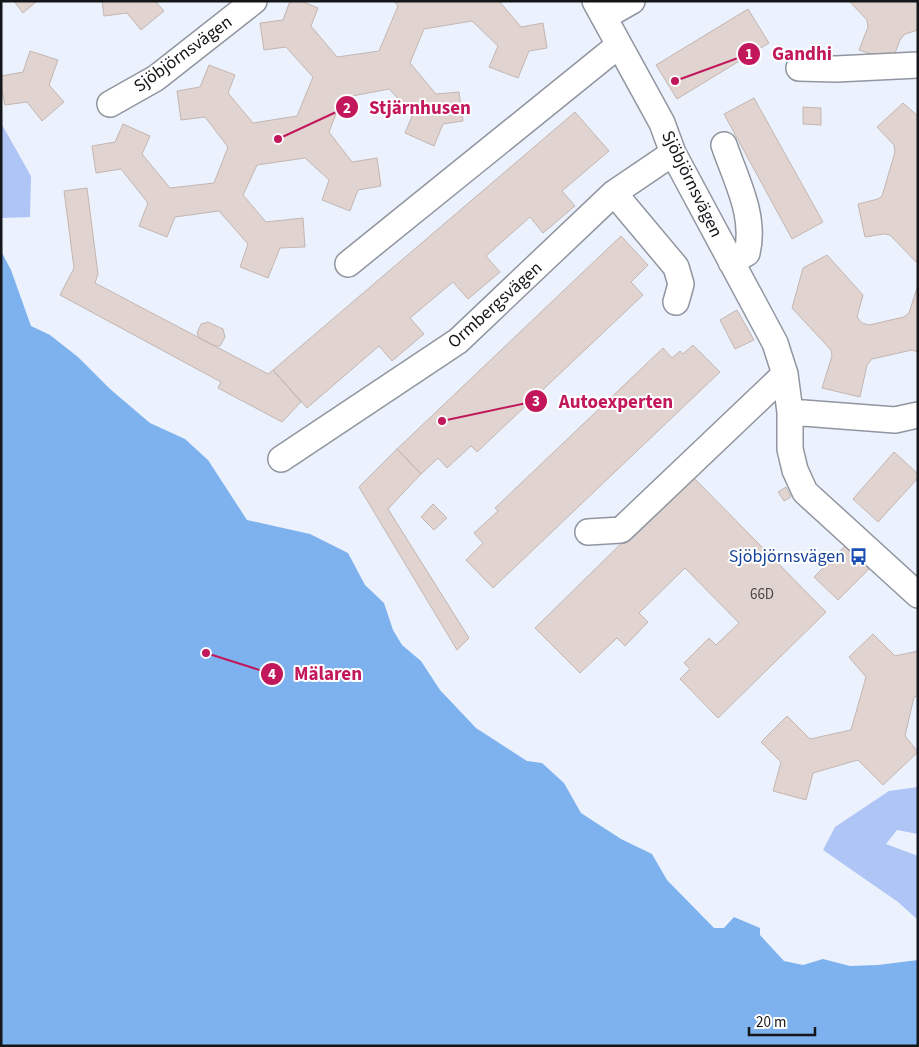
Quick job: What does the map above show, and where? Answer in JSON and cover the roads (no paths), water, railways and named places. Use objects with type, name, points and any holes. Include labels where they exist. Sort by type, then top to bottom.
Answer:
[{"type":"street","name":"Sjöbjörnsvägen","points":[[110,104],[156,78],[254,1]]},
{"type":"street","points":[[599,9],[632,1]]},
{"type":"street","name":"Sjöbjörnsvägen","points":[[599,9],[662,123],[673,153],[775,343],[785,374],[790,412],[790,449],[795,470],[805,492],[918,595]]},
{"type":"street","points":[[348,264],[619,45]]},
{"type":"street","points":[[799,68],[836,69],[918,65]]},
{"type":"street","points":[[724,145],[750,219],[750,240],[747,253],[730,262]]},
{"type":"street","name":"Ormbergsvägen","points":[[281,459],[458,341],[614,193],[673,153]]},
{"type":"street","points":[[614,193],[676,267],[681,284],[676,302]]},
{"type":"street","points":[[588,532],[620,530],[785,374]]},
{"type":"street","points":[[790,412],[894,420],[918,415]]},
{"type":"place","name":"Gandhi","points":[[675,81]]},
{"type":"place","name":"Stjärnhusen","points":[[278,139]]},
{"type":"place","name":"Autoexperten","points":[[442,421]]},
{"type":"place","name":"Sjöbjörnsvägen","points":[[859,556]]},
{"type":"place","name":"Mälaren","points":[[206,653]]}]
